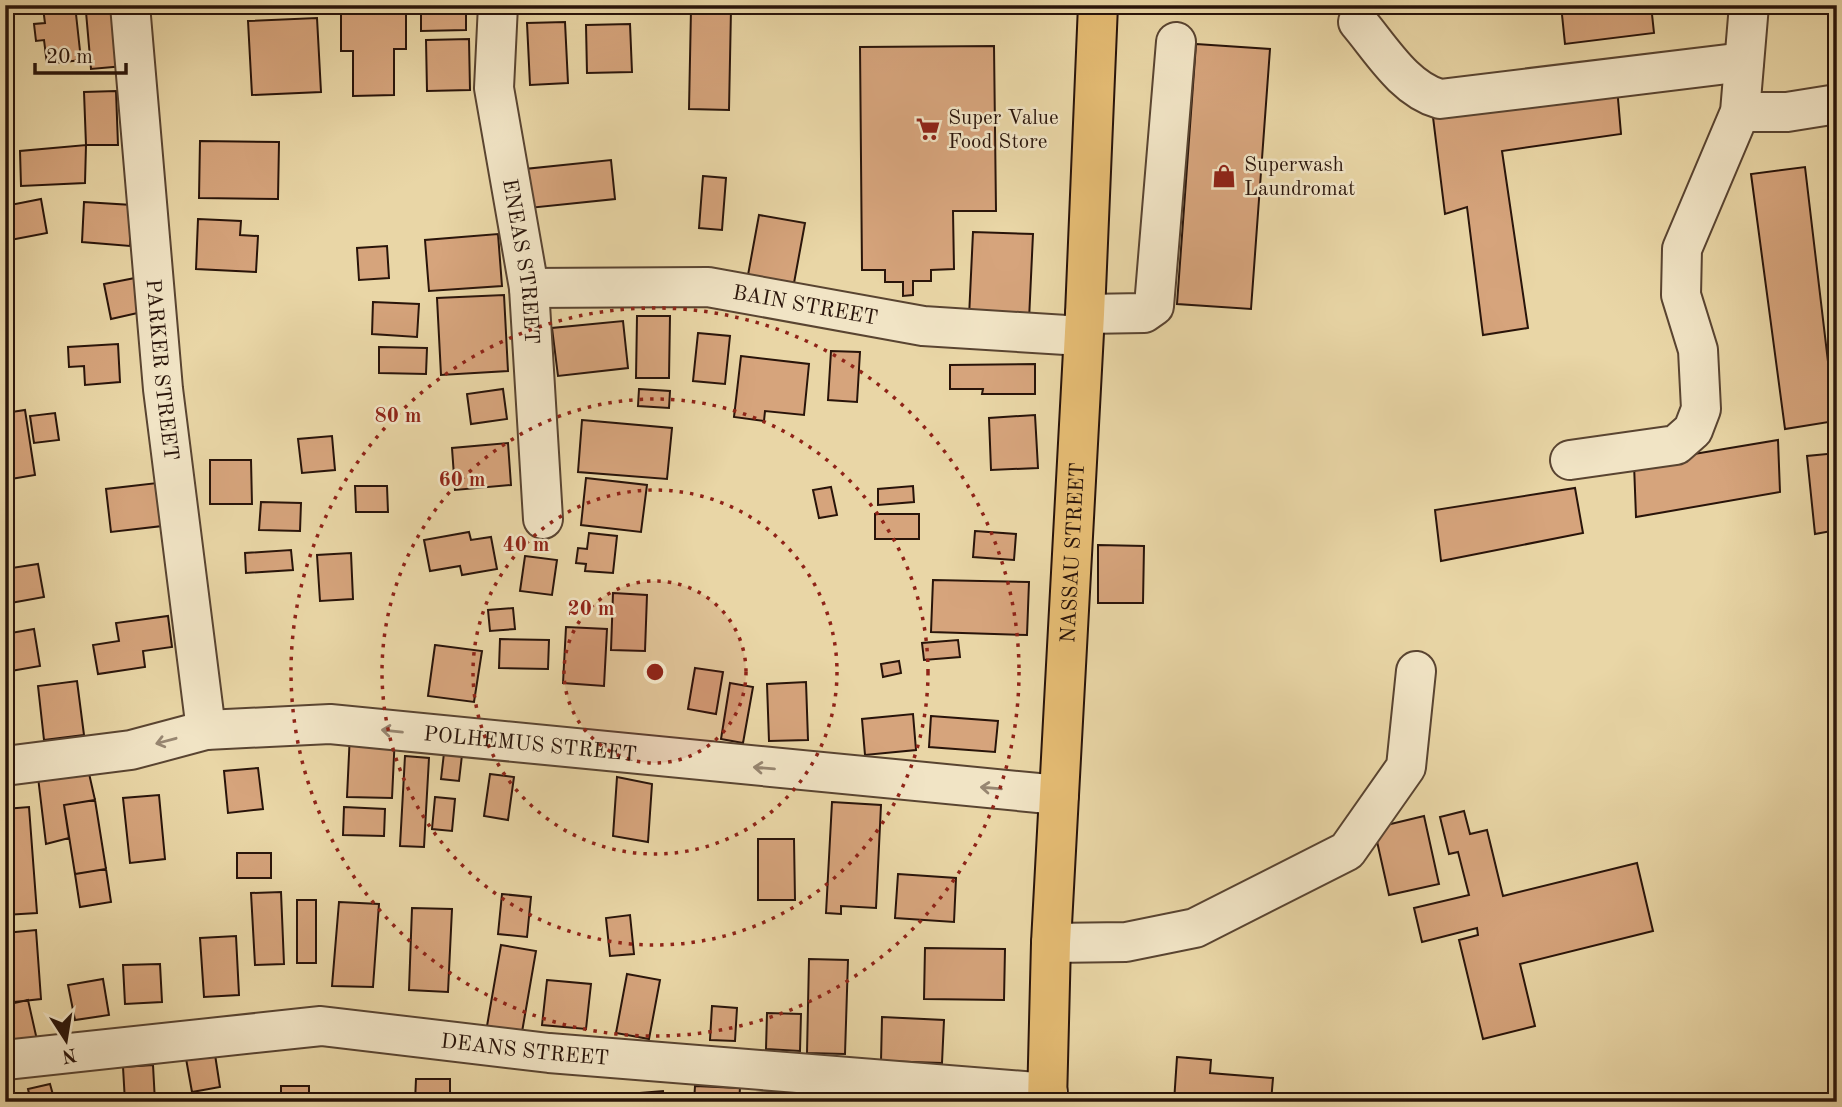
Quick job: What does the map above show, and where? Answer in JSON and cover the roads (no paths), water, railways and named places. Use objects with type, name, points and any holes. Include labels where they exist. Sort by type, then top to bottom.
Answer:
[{"type":"main road","name":"NASSAU STREET","points":[[1047,1097],[1051,943],[1098,5]]},
{"type":"street","name":"PARKER STREET","points":[[130,5],[163,388],[206,730]]},
{"type":"street","name":"ENEAS STREET","points":[[498,5],[494,88],[529,288],[543,519]]},
{"type":"street","points":[[1570,460],[1676,445],[1693,430],[1701,409],[1698,349],[1681,295],[1682,249],[1740,111],[1749,5]]},
{"type":"street","points":[[1358,22],[1413,86],[1425,95],[1440,99],[1744,62]]},
{"type":"street","name":"BAIN STREET","points":[[529,288],[708,286],[923,326],[1084,325],[1144,313],[1154,306],[1176,42]]},
{"type":"street","points":[[1740,111],[1787,112],[1837,104]]},
{"type":"street","points":[[1051,943],[1126,942],[1195,928],[1347,851],[1406,767],[1416,671]]},
{"type":"street","name":"POLHEMUS STREET","points":[[5,766],[131,750],[206,730],[330,724],[1059,795]]},
{"type":"street","name":"DEANS STREET","points":[[5,1060],[321,1026],[549,1053],[1047,1097]]},
{"type":"place","name":"Super Value Food Store","points":[[928,129]]},
{"type":"place","name":"Superwash Laundromat","points":[[1224,176]]}]
